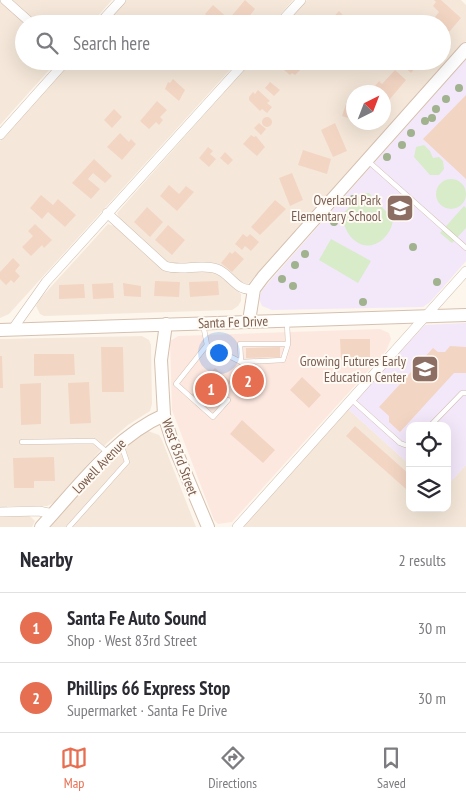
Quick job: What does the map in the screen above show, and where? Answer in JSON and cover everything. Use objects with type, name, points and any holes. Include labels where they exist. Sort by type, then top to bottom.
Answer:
[{"type":"street","points":[[6,0],[22,15]]},
{"type":"street","points":[[108,15],[121,0]]},
{"type":"street","points":[[287,15],[301,0]]},
{"type":"street","points":[[451,66],[466,49]]},
{"type":"street","points":[[0,135],[58,70]]},
{"type":"street","points":[[6,330],[108,213],[238,70]]},
{"type":"street","points":[[248,321],[254,289],[447,70]]},
{"type":"street","points":[[108,213],[165,266],[175,270],[216,268],[243,289],[254,289]]},
{"type":"street","points":[[238,527],[466,271]]},
{"type":"street","name":"Santa Fe Drive","points":[[6,330],[248,321],[425,318],[466,315]]},
{"type":"street","name":"West 83rd Street","points":[[166,324],[161,360],[164,415],[172,441],[207,527]]},
{"type":"street","name":"Lowell Avenue","points":[[41,527],[121,442],[146,423],[164,415]]},
{"type":"street","points":[[0,512],[53,514]]},
{"type":"lane","points":[[367,160],[466,248]]},
{"type":"lane","points":[[207,345],[242,362],[283,360],[288,344],[287,320]]},
{"type":"lane","points":[[203,323],[207,345],[176,384],[213,417],[228,400]]},
{"type":"lane","points":[[242,362],[240,344],[288,344]]},
{"type":"lane","points":[[434,422],[462,392],[466,392]]},
{"type":"lane","points":[[352,400],[400,443],[406,444]]},
{"type":"lane","points":[[22,442],[94,441],[109,454]]},
{"type":"lane","points":[[69,527],[127,462],[121,442]]},
{"type":"shaded area","points":[[0,0],[112,0],[99,15],[15,15],[15,70],[49,70],[0,125]]},
{"type":"shaded area","points":[[126,0],[293,0],[280,15],[113,15]]},
{"type":"shaded area","points":[[307,0],[461,0],[466,5],[466,41],[451,58],[451,15],[294,15]]},
{"type":"shaded area","name":"Overland Park Elementary School","points":[[466,59],[466,261],[430,302],[423,307],[272,310],[262,306],[259,299],[262,290]]},
{"type":"shaded area","points":[[64,70],[230,70],[9,314],[0,318],[0,141]]},
{"type":"shaded area","points":[[244,70],[440,70],[391,125],[391,85],[346,85],[346,130],[386,130],[248,284],[242,284],[217,264],[168,263],[120,220],[117,213]]},
{"type":"shaded area","points":[[108,224],[114,226],[167,272],[211,272],[219,275],[241,294],[241,301],[238,306],[232,310],[44,316],[40,314],[36,306],[39,300]]},
{"type":"shaded area","name":"Growing Futures Early Education Center","points":[[466,323],[466,465],[451,482],[451,422],[406,422],[406,461],[348,409],[425,325]]},
{"type":"shaded area","points":[[380,329],[389,333],[391,339],[386,351],[232,522],[218,524],[214,520],[172,410],[170,341],[178,336]]},
{"type":"shaded area","points":[[142,336],[149,340],[151,345],[152,404],[150,411],[128,425],[107,443],[53,503],[47,506],[7,506],[8,515],[28,515],[32,518],[35,521],[32,527],[0,527],[0,339]]},
{"type":"shaded area","points":[[348,409],[406,461],[406,512],[451,512],[451,482],[466,465],[466,527],[241,527]]},
{"type":"shaded area","points":[[148,431],[159,435],[162,440],[196,527],[49,527],[117,452],[142,433]]},
{"type":"green space","points":[[424,145],[430,151],[433,158],[439,157],[443,161],[444,169],[439,175],[430,175],[414,157],[416,147]]},
{"type":"green space","points":[[451,179],[462,183],[466,194],[462,205],[451,209],[440,205],[436,194],[440,183]]},
{"type":"green space","points":[[362,193],[369,193],[393,219],[392,226],[385,238],[374,245],[367,246],[349,235],[341,216]]},
{"type":"green space","points":[[464,206],[466,208],[466,228],[452,243],[440,233]]},
{"type":"green space","points":[[331,239],[371,261],[358,283],[319,260]]},
{"type":"building","points":[[245,0],[255,9],[250,15],[232,15]]},
{"type":"building","points":[[434,0],[441,0],[461,18],[451,30],[451,15],[437,15],[439,12],[433,6],[436,2]]},
{"type":"building","points":[[213,5],[224,15],[206,15]]},
{"type":"building","points":[[284,70],[300,70],[295,75],[292,73],[290,75]]},
{"type":"building","points":[[395,70],[406,80],[391,98],[391,85],[376,85],[379,81],[382,84]]},
{"type":"building","points":[[173,79],[185,90],[179,101],[165,89],[168,82],[170,83]]},
{"type":"building","points":[[270,82],[280,90],[274,96],[265,88]]},
{"type":"building","points":[[258,90],[270,101],[267,103],[272,107],[267,113],[262,109],[260,111],[249,100],[253,92],[255,94]]},
{"type":"building","points":[[466,95],[466,179],[423,139]]},
{"type":"building","points":[[157,101],[167,110],[160,117],[163,120],[159,125],[156,122],[149,129],[140,121]]},
{"type":"building","points":[[346,104],[346,117],[342,116]]},
{"type":"building","points":[[114,109],[122,117],[112,128],[104,120]]},
{"type":"building","points":[[267,117],[272,122],[267,127],[262,122]]},
{"type":"building","points":[[259,123],[266,129],[261,135],[254,128]]},
{"type":"building","points":[[335,123],[347,151],[333,157],[321,130]]},
{"type":"building","points":[[120,133],[129,142],[131,139],[136,144],[122,160],[107,147]]},
{"type":"building","points":[[251,135],[256,136],[265,147],[257,156],[243,144]]},
{"type":"building","points":[[208,147],[213,151],[210,154],[216,159],[209,167],[199,158]]},
{"type":"building","points":[[303,150],[331,159],[327,174],[298,165]]},
{"type":"building","points":[[225,152],[233,160],[228,165],[220,158]]},
{"type":"building","points":[[94,159],[112,176],[105,183],[93,173],[88,179],[100,189],[91,199],[72,183]]},
{"type":"building","points":[[292,173],[303,200],[290,206],[279,178]]},
{"type":"building","points":[[169,185],[179,194],[186,186],[194,192],[177,211],[160,196]]},
{"type":"building","points":[[41,195],[53,205],[58,199],[76,215],[65,227],[48,212],[42,219],[30,208]]},
{"type":"building","points":[[275,200],[286,209],[260,235],[251,227]]},
{"type":"building","points":[[147,207],[163,222],[150,237],[134,222]]},
{"type":"building","points":[[35,224],[52,240],[44,248],[42,245],[31,256],[22,247],[33,236],[28,231]]},
{"type":"building","points":[[168,225],[185,240],[172,255],[155,240]]},
{"type":"building","points":[[243,234],[247,237],[250,234],[259,242],[251,251],[245,246],[242,250],[235,244]]},
{"type":"building","points":[[235,251],[244,259],[232,272],[221,263],[230,252],[232,254]]},
{"type":"building","points":[[13,258],[20,265],[15,271],[20,276],[14,283],[11,280],[6,285],[0,279],[0,272]]},
{"type":"building","points":[[155,281],[180,282],[179,297],[154,296]]},
{"type":"building","points":[[218,281],[219,295],[190,297],[189,282]]},
{"type":"building","points":[[113,283],[114,298],[93,299],[92,284]]},
{"type":"building","points":[[123,283],[141,286],[141,297],[124,296]]},
{"type":"building","points":[[84,284],[85,298],[59,299],[59,285]]},
{"type":"building","points":[[340,339],[370,339],[370,359],[341,360]]},
{"type":"building","points":[[450,346],[466,347],[466,373],[454,373],[409,422],[406,422],[406,425],[400,432],[389,422],[389,416],[379,407],[433,348],[438,352],[445,352]]},
{"type":"building","points":[[101,347],[123,347],[124,392],[102,392]]},
{"type":"building","points":[[280,347],[280,357],[246,358],[246,348]]},
{"type":"building","points":[[34,354],[74,354],[75,375],[34,376]]},
{"type":"building","points":[[0,356],[2,356],[3,388],[0,388]]},
{"type":"building","points":[[245,364],[265,383],[251,399],[231,380]]},
{"type":"building","points":[[215,368],[231,382],[206,408],[191,395]]},
{"type":"building","points":[[302,377],[321,395],[309,408],[290,390]]},
{"type":"building","points":[[89,382],[91,423],[70,424],[68,383]]},
{"type":"building","points":[[41,383],[41,424],[21,425],[20,384]]},
{"type":"building","points":[[242,420],[275,450],[263,463],[230,434]]},
{"type":"building","points":[[355,426],[406,471],[406,489],[346,436]]},
{"type":"building","points":[[54,457],[55,481],[34,481],[34,488],[14,488],[13,458]]},
{"type":"place","name":"Overland Park Elementary School","points":[[400,208]]},
{"type":"place","name":"Growing Futures Early Education Center","points":[[425,369]]},
{"type":"place","name":"Phillips 66 Express Stop","points":[[248,381]]},
{"type":"place","name":"Santa Fe Auto Sound","points":[[211,389]]}]
